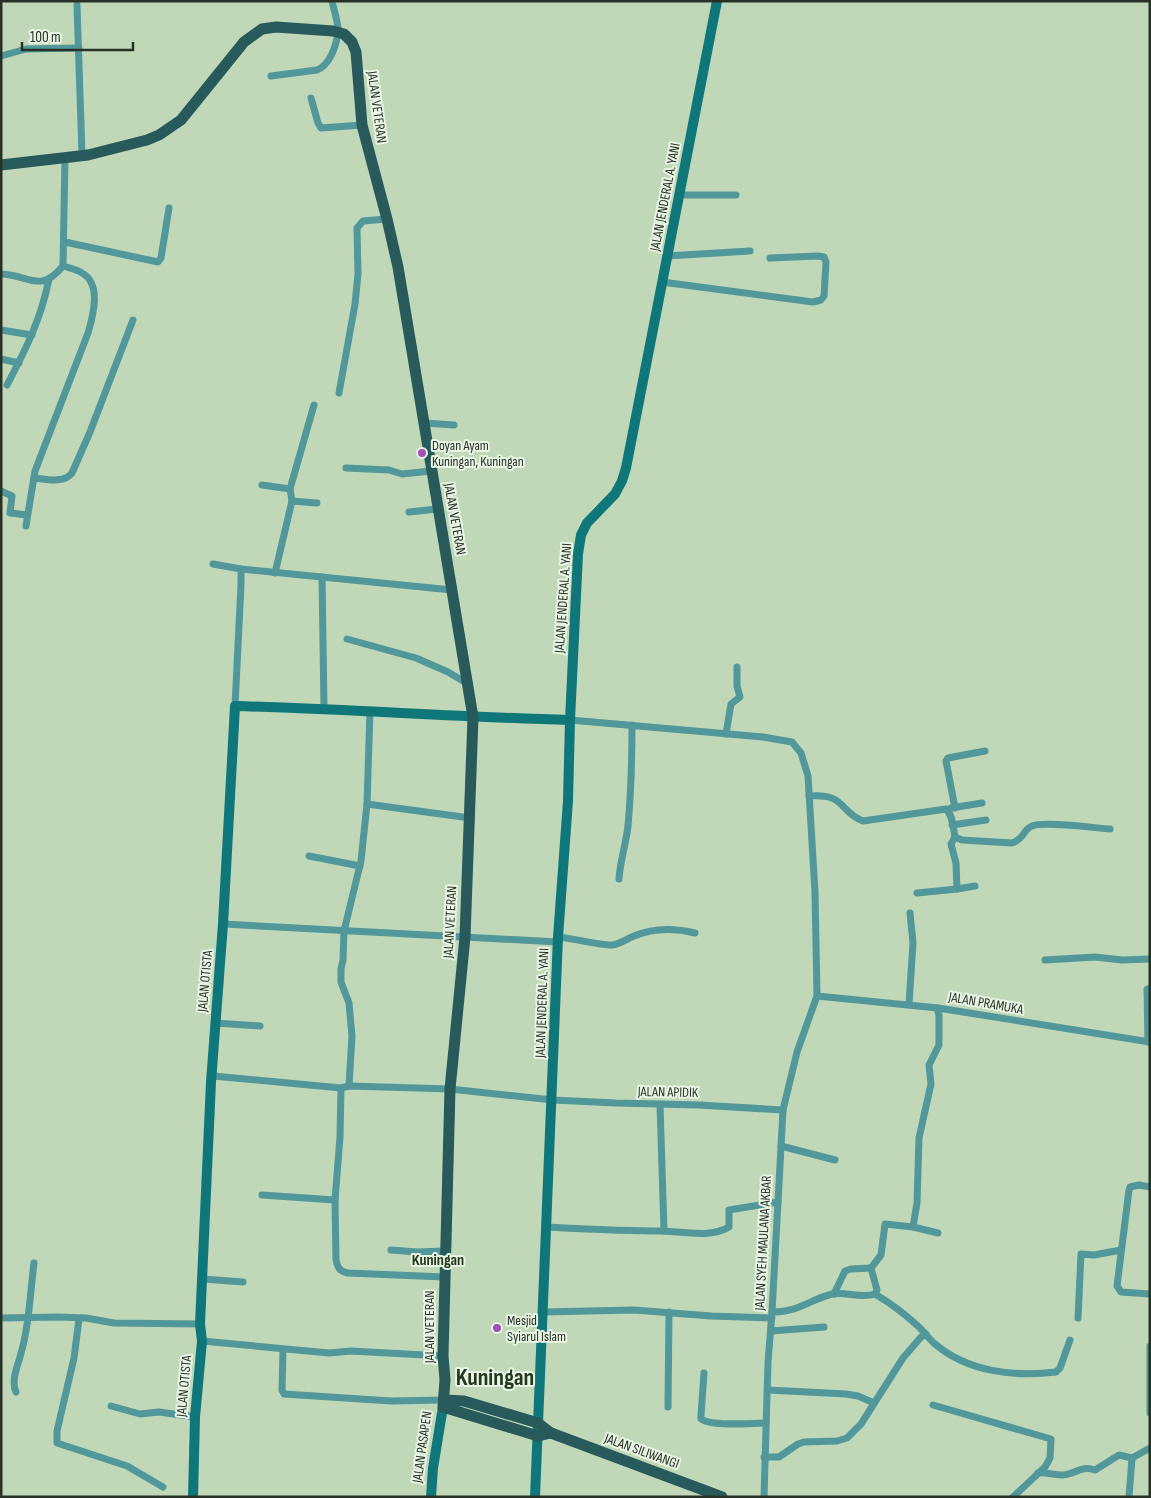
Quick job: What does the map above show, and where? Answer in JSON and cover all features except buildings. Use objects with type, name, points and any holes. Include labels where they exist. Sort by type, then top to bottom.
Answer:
[{"type":"main road","name":"JALAN JENDERAL A. YANI","points":[[535,1497],[548,1227],[558,939],[568,802],[578,554],[581,535],[587,523],[615,494],[626,468],[717,1]]},
{"type":"main road","points":[[1,164],[82,155],[147,140],[167,130],[181,120],[244,42],[262,29],[276,27],[336,32]]},
{"type":"main road","name":"JALAN VETERAN","points":[[336,32],[344,34],[352,42],[356,52],[362,125],[388,219],[398,267],[473,717],[465,938],[450,1090],[444,1277],[443,1356],[445,1380],[443,1404]]},
{"type":"main road","points":[[235,706],[324,708],[473,717],[570,720]]},
{"type":"main road","name":"JALAN OTISTA","points":[[193,1497],[195,1417],[202,1341],[200,1324],[215,1023],[223,924],[235,706]]},
{"type":"main road","name":"JALAN SILIWANGI","points":[[443,1404],[464,1401],[538,1423],[551,1433],[722,1497]]},
{"type":"main road","points":[[443,1404],[538,1436],[551,1433]]},
{"type":"main road","name":"JALAN PASAPEN","points":[[431,1497],[433,1468],[443,1404]]},
{"type":"street","points":[[271,76],[317,70],[324,67],[332,56],[336,32],[332,1]]},
{"type":"street","points":[[77,5],[82,155]]},
{"type":"street","points":[[1,56],[26,49],[78,48]]},
{"type":"street","points":[[311,98],[321,128],[362,125]]},
{"type":"street","points":[[1,274],[41,282],[58,273],[63,266],[66,157]]},
{"type":"street","points":[[679,196],[736,195]]},
{"type":"street","points":[[65,242],[158,262],[162,258],[169,208]]},
{"type":"street","points":[[339,393],[355,304],[358,274],[357,228],[363,221],[388,219]]},
{"type":"street","points":[[667,256],[750,251]]},
{"type":"street","points":[[662,282],[813,302],[821,300],[824,296],[826,262],[824,257],[770,258]]},
{"type":"street","points":[[26,526],[34,478],[43,448],[88,333],[94,312],[92,284],[88,277],[83,273],[63,266]]},
{"type":"street","points":[[7,385],[32,335],[44,304],[49,279]]},
{"type":"street","points":[[34,478],[58,480],[68,477],[72,473],[133,320]]},
{"type":"street","points":[[1,330],[32,335]]},
{"type":"street","points":[[1,359],[19,363]]},
{"type":"street","points":[[275,573],[292,501],[290,490],[314,405]]},
{"type":"street","points":[[424,423],[454,425]]},
{"type":"street","points":[[346,468],[389,470],[402,474],[432,471]]},
{"type":"street","points":[[262,485],[290,490]]},
{"type":"street","points":[[1,491],[12,496],[10,513],[27,515]]},
{"type":"street","points":[[292,501],[317,503]]},
{"type":"street","points":[[409,512],[437,509]]},
{"type":"street","points":[[213,564],[275,573],[452,590]]},
{"type":"street","points":[[235,706],[241,569]]},
{"type":"street","points":[[322,577],[324,708]]},
{"type":"street","points":[[347,639],[416,658],[448,672],[468,684]]},
{"type":"street","points":[[726,734],[730,704],[740,697],[737,686],[738,667]]},
{"type":"street","points":[[349,1086],[352,1036],[349,1003],[342,982],[344,931],[360,866],[367,804],[370,711]]},
{"type":"street","points":[[570,720],[763,737],[792,742],[801,752],[808,776],[810,796],[815,892],[817,996]]},
{"type":"street","points":[[619,879],[620,861],[628,828],[632,782],[632,725]]},
{"type":"street","points":[[955,808],[946,761],[948,758],[985,751]]},
{"type":"street","points":[[810,796],[821,795],[839,800],[855,818],[863,821],[946,810],[982,803]]},
{"type":"street","points":[[367,804],[470,818]]},
{"type":"street","points":[[946,810],[949,811],[955,837],[951,844],[956,863],[957,889]]},
{"type":"street","points":[[952,825],[986,820]]},
{"type":"street","points":[[955,837],[962,840],[1010,843],[1020,840],[1032,826],[1041,824],[1110,829]]},
{"type":"street","points":[[309,856],[360,866]]},
{"type":"street","points":[[917,893],[975,886]]},
{"type":"street","points":[[909,1004],[913,943],[910,913]]},
{"type":"street","points":[[223,924],[465,938],[558,939],[610,945],[622,943],[634,936],[652,931],[678,929],[695,933]]},
{"type":"street","points":[[1045,960],[1095,957],[1122,960],[1150,959]]},
{"type":"street","points":[[1149,1042],[1147,989],[1150,988]]},
{"type":"street","name":"JALAN PRAMUKA","points":[[817,996],[909,1004],[1149,1042]]},
{"type":"street","name":"JALAN SYEH MAULANA AKBAR","points":[[764,1497],[770,1331],[783,1110],[797,1052],[817,996]]},
{"type":"street","points":[[913,1227],[917,1203],[919,1138],[931,1084],[929,1065],[939,1045],[937,1008]]},
{"type":"street","points":[[215,1023],[260,1026]]},
{"type":"street","name":"JALAN APIDIK","points":[[213,1076],[341,1088],[349,1086],[450,1090],[553,1100],[783,1110]]},
{"type":"street","points":[[341,1088],[340,1137],[335,1200],[336,1260],[338,1268],[348,1273],[444,1277]]},
{"type":"street","points":[[660,1104],[664,1232]]},
{"type":"street","points":[[781,1146],[835,1160]]},
{"type":"street","points":[[1150,1187],[1139,1185],[1130,1187],[1117,1289],[1121,1292],[1150,1294]]},
{"type":"street","points":[[262,1195],[335,1200]]},
{"type":"street","points":[[548,1227],[629,1232],[703,1233],[729,1227],[729,1210],[778,1202]]},
{"type":"street","points":[[871,1268],[881,1255],[886,1224],[913,1227],[938,1233]]},
{"type":"street","points":[[391,1250],[445,1252]]},
{"type":"street","points":[[1078,1318],[1081,1254],[1121,1250]]},
{"type":"street","points":[[16,1392],[14,1388],[16,1372],[29,1318],[34,1263]]},
{"type":"street","points":[[834,1294],[845,1271],[851,1268],[871,1268]]},
{"type":"street","points":[[871,1268],[877,1290],[875,1294]]},
{"type":"street","points":[[203,1278],[243,1282]]},
{"type":"street","points":[[543,1312],[634,1310],[772,1315],[794,1310],[834,1294],[866,1297],[875,1294],[896,1306],[934,1344],[960,1362],[1001,1373],[1034,1375],[1056,1372],[1060,1368],[1070,1340]]},
{"type":"street","points":[[668,1407],[669,1312]]},
{"type":"street","points":[[1,1318],[58,1317],[86,1318],[114,1323],[200,1324]]},
{"type":"street","points":[[79,1319],[74,1358],[57,1431],[56,1443],[127,1466],[163,1487]]},
{"type":"street","points":[[770,1331],[824,1327]]},
{"type":"street","points":[[764,1458],[779,1457],[804,1442],[837,1441],[847,1438],[860,1424],[902,1358],[921,1337],[923,1331]]},
{"type":"street","points":[[202,1341],[330,1353],[351,1351],[443,1356]]},
{"type":"street","points":[[1150,1346],[1150,1413]]},
{"type":"street","points":[[283,1350],[282,1390],[284,1394],[443,1404]]},
{"type":"street","points":[[704,1373],[701,1419],[722,1423],[766,1423]]},
{"type":"street","points":[[768,1390],[824,1392],[860,1397],[873,1402]]},
{"type":"street","points":[[934,1405],[1051,1439],[1050,1458],[1045,1467],[1013,1497]]},
{"type":"street","points":[[111,1406],[140,1414],[159,1412],[195,1417]]},
{"type":"street","points":[[1038,1473],[1046,1472],[1063,1475],[1088,1467],[1095,1470],[1119,1455],[1132,1458],[1150,1448]]},
{"type":"street","points":[[1129,1497],[1132,1458]]},
{"type":"place","name":"Doyan Ayam Kuningan, Kuningan","points":[[422,453]]},
{"type":"place","name":"Mesjid Syiarul Islam","points":[[497,1328]]},
{"type":"district","name":"Kuningan","points":[[438,1260]]},
{"type":"district","name":"Kuningan","points":[[495,1377]]}]
